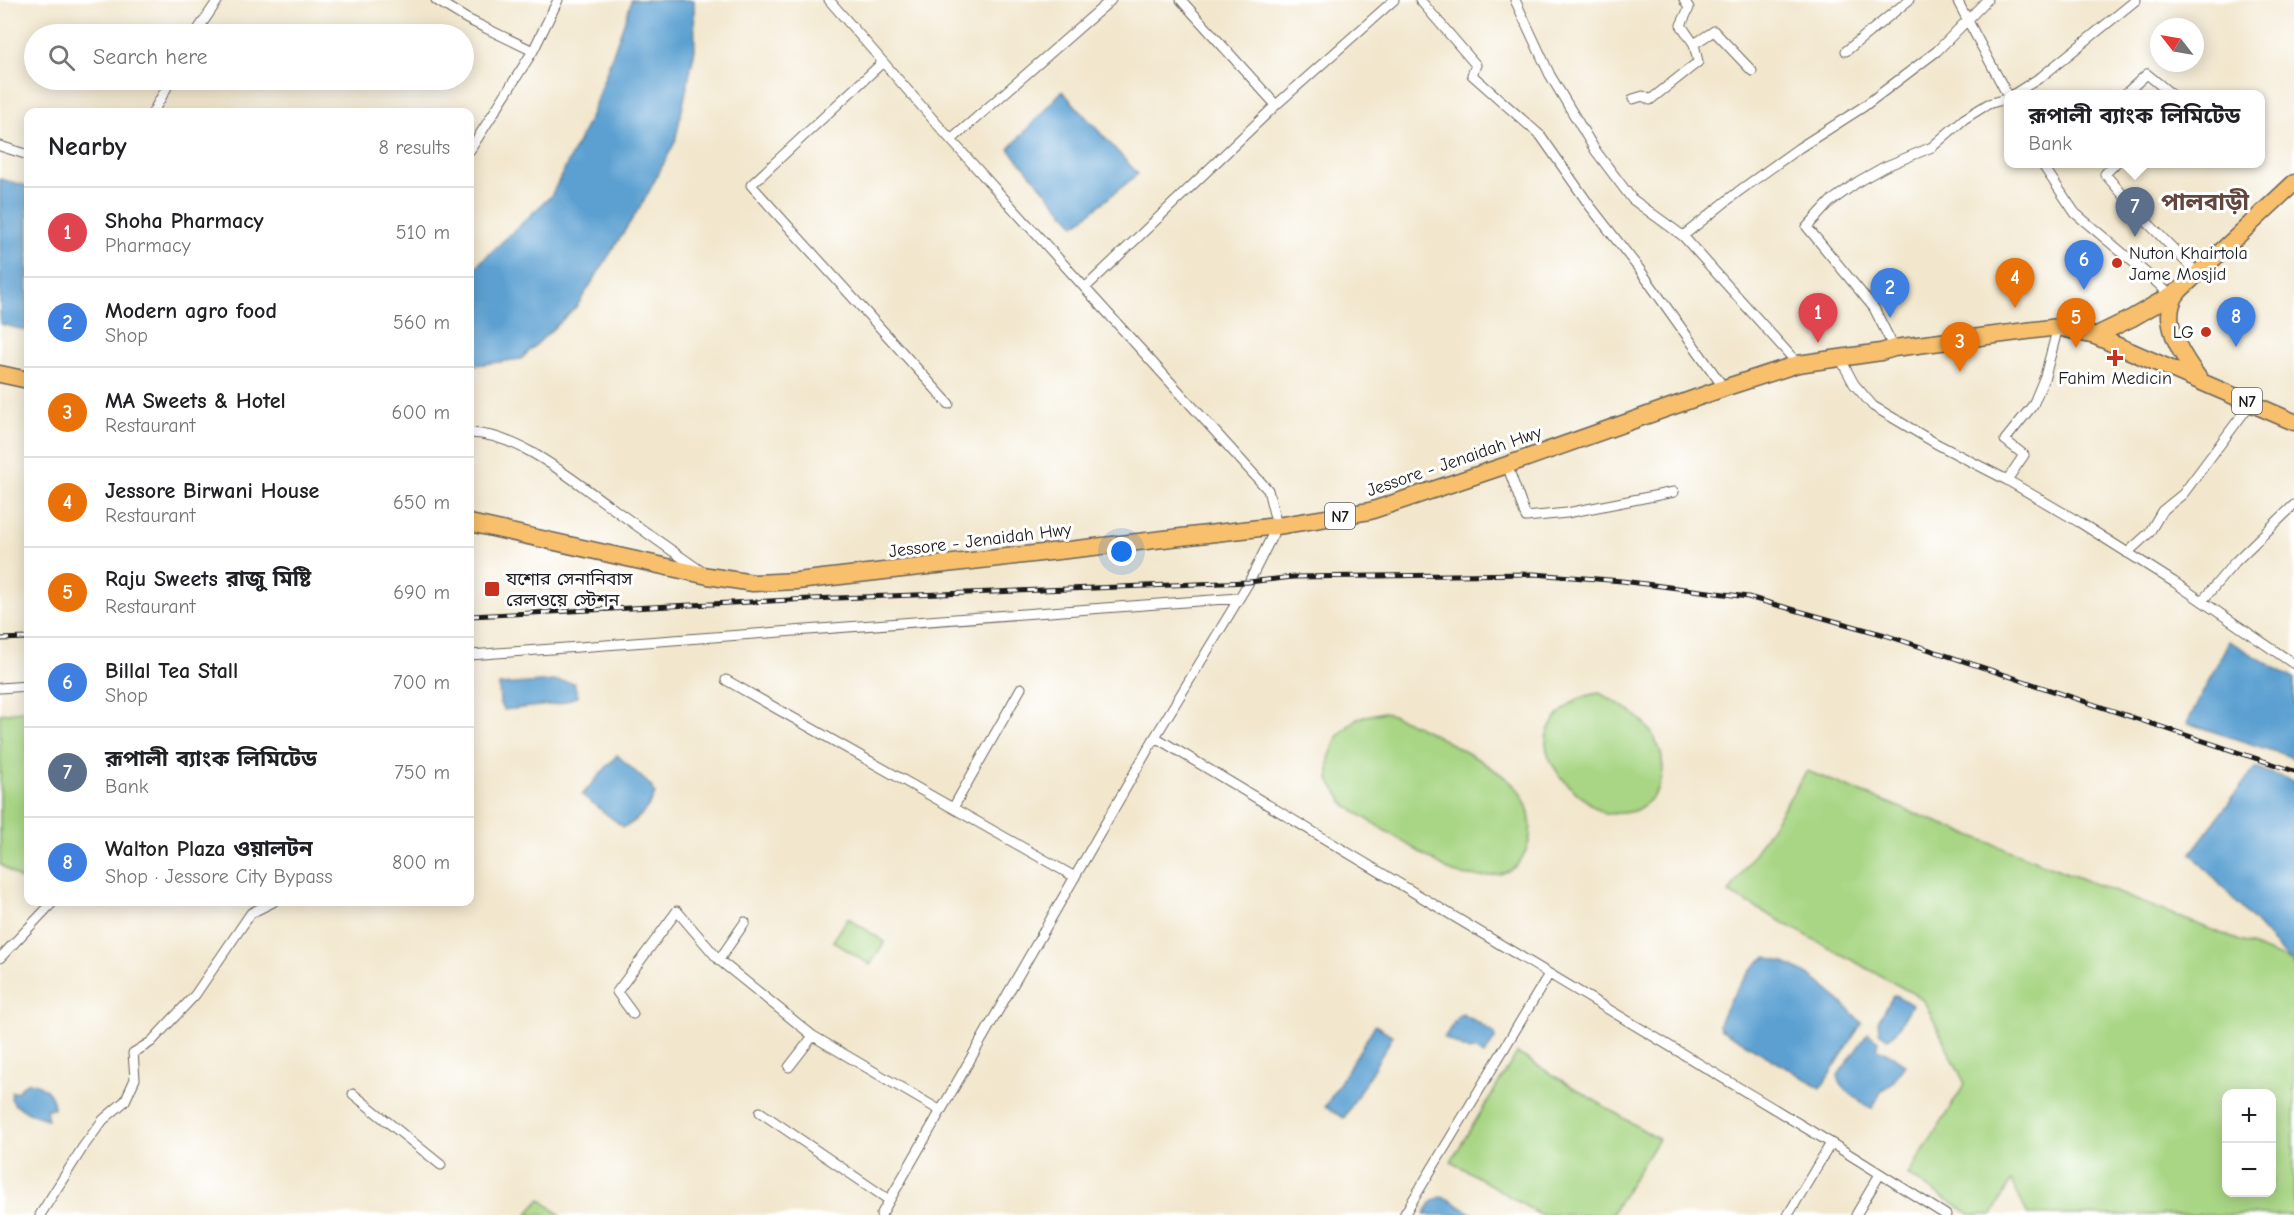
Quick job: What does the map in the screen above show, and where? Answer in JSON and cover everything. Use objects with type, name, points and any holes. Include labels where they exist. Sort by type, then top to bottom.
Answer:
[{"type":"highway","points":[[2095,336],[2175,293],[2294,183]]},
{"type":"highway","points":[[2175,293],[2171,306],[2172,326],[2181,353],[2200,380]]},
{"type":"highway","name":"Jessore - Jenaidah Hwy","points":[[474,524],[708,576],[753,583],[777,583],[1277,526],[1370,511],[1798,364],[1881,352],[1894,348],[2058,327],[2095,336]]},
{"type":"highway","name":"N7","points":[[2095,336],[2294,422]]},
{"type":"highway","points":[[0,374],[24,379]]},
{"type":"street","points":[[202,24],[218,0]]},
{"type":"street","points":[[436,0],[467,19],[533,51]]},
{"type":"street","points":[[474,144],[533,51],[558,0]]},
{"type":"street","points":[[829,0],[951,140],[1268,490],[1277,526],[1239,598],[1155,737],[881,1215]]},
{"type":"street","points":[[951,140],[1111,0]]},
{"type":"street","points":[[1181,0],[1276,105]]},
{"type":"street","points":[[1085,288],[1276,105],[1394,0]]},
{"type":"street","points":[[1420,0],[1476,65],[1472,75],[1541,136],[1724,388]]},
{"type":"street","points":[[1515,0],[1550,75],[1595,150],[1632,199],[1683,236],[1798,364]]},
{"type":"street","points":[[1633,99],[1643,96],[1650,100],[1698,62],[1695,44],[1681,25],[1689,8],[1684,0]]},
{"type":"street","points":[[1846,51],[1909,0]]},
{"type":"street","points":[[1957,0],[2005,90]]},
{"type":"street","points":[[1683,236],[1739,191],[1799,148],[1863,107],[1937,51],[1987,0]]},
{"type":"street","points":[[2020,90],[2041,77],[2136,0]]},
{"type":"street","points":[[1695,44],[1714,31],[1752,72]]},
{"type":"street","points":[[883,62],[751,185],[949,404]]},
{"type":"street","points":[[2129,90],[2146,74],[2166,90]]},
{"type":"street","points":[[155,108],[165,90]]},
{"type":"street","points":[[1894,348],[1874,308],[1807,227],[1830,202],[1859,181],[1884,167],[1932,147],[1964,119],[1988,104],[2004,99]]},
{"type":"street","points":[[0,146],[24,154]]},
{"type":"street","points":[[2045,168],[2075,213],[2152,278],[2175,293]]},
{"type":"street","points":[[2111,168],[2105,174],[2144,219],[2197,273]]},
{"type":"street","points":[[2007,480],[2024,455],[2005,441],[2033,405],[2045,375],[2058,327]]},
{"type":"street","points":[[1840,358],[1854,384],[1873,406],[1937,444],[2007,480],[2127,553],[2294,664]]},
{"type":"street","points":[[2127,553],[2149,533],[2162,511],[2183,494],[2251,403]]},
{"type":"street","points":[[474,434],[502,440],[544,460],[708,576]]},
{"type":"street","points":[[1507,465],[1526,517],[1567,513],[1674,492]]},
{"type":"street","points":[[2202,601],[2235,561],[2294,505]]},
{"type":"street","points":[[474,655],[1239,598]]},
{"type":"street","points":[[726,680],[1075,877]]},
{"type":"street","points":[[0,688],[24,686]]},
{"type":"street","points":[[953,808],[1022,688]]},
{"type":"street","points":[[1155,737],[1831,1143],[1946,1215]]},
{"type":"street","points":[[0,958],[49,906]]},
{"type":"street","points":[[40,1215],[82,1146],[103,1120],[125,1101],[135,1079],[133,1053],[151,1042],[195,995],[251,914],[266,906]]},
{"type":"street","points":[[633,1014],[617,992],[677,910],[719,960],[813,1036],[941,1111]]},
{"type":"street","points":[[719,960],[745,922]]},
{"type":"street","points":[[1404,1215],[1549,974]]},
{"type":"street","points":[[789,1067],[813,1036]]},
{"type":"street","points":[[353,1094],[441,1165]]},
{"type":"street","points":[[760,1112],[889,1200]]},
{"type":"street","points":[[1788,1215],[1831,1143]]},
{"type":"street","points":[[1856,1215],[1880,1174]]},
{"type":"green space","points":[[1599,693],[1638,717],[1648,728],[1660,750],[1663,772],[1660,783],[1647,802],[1633,811],[1604,814],[1569,785],[1550,760],[1546,746],[1548,732],[1556,718],[1575,701]]},
{"type":"green space","points":[[24,711],[24,882],[0,864],[0,714]]},
{"type":"green space","points":[[1384,712],[1435,735],[1476,758],[1509,781],[1519,791],[1527,806],[1530,832],[1527,848],[1516,866],[1493,876],[1477,877],[1453,873],[1346,806],[1329,780],[1329,759],[1337,737],[1357,718]]},
{"type":"green space","points":[[1807,771],[2294,962],[2294,1215],[2028,1215],[2011,1181],[1992,1215],[1971,1215],[1908,1175],[1965,1084],[1923,999],[1729,893]]},
{"type":"green space","points":[[848,918],[885,942],[870,965],[833,941]]},
{"type":"green space","points":[[1517,1053],[1658,1139],[1611,1215],[1540,1215],[1451,1161]]},
{"type":"green space","points":[[540,1199],[560,1215],[527,1215]]},
{"type":"water","points":[[631,0],[694,0],[695,50],[675,142],[646,197],[577,306],[521,359],[474,365],[474,268],[551,196],[590,118]]},
{"type":"water","points":[[1062,91],[1138,174],[1075,225],[1009,149]]},
{"type":"water","points":[[0,179],[24,185],[24,330],[0,324]]},
{"type":"water","points":[[2229,641],[2294,679],[2294,758],[2187,723]]},
{"type":"water","points":[[556,681],[574,683],[578,696],[559,704],[504,710],[500,704],[499,685]]},
{"type":"water","points":[[617,755],[651,786],[655,794],[642,814],[623,827],[582,795]]},
{"type":"water","points":[[2255,768],[2294,781],[2294,965],[2191,853]]},
{"type":"water","points":[[1767,957],[1808,975],[1830,992],[1862,1023],[1821,1088],[1720,1029],[1722,1017],[1738,987],[1753,968]]},
{"type":"water","points":[[1896,995],[1912,1005],[1895,1033],[1888,1038],[1879,1032],[1878,1021],[1893,996]]},
{"type":"water","points":[[1462,1014],[1495,1034],[1495,1039],[1484,1055],[1475,1049],[1469,1051],[1444,1038],[1458,1016]]},
{"type":"water","points":[[1375,1025],[1393,1036],[1344,1118],[1325,1107]]},
{"type":"water","points":[[1868,1033],[1879,1042],[1876,1049],[1894,1056],[1905,1065],[1893,1082],[1881,1092],[1872,1109],[1843,1086],[1838,1075]]},
{"type":"water","points":[[29,1082],[43,1087],[50,1094],[54,1109],[46,1109],[48,1120],[25,1111],[15,1105],[11,1098],[12,1092],[17,1092]]},
{"type":"water","points":[[1440,1197],[1448,1199],[1474,1215],[1424,1215],[1431,1203]]},
{"type":"railway","points":[[474,616],[811,599],[1249,582],[1293,577],[1534,574],[1622,581],[1748,597],[1885,635],[2294,771]]},
{"type":"railway","points":[[0,639],[24,638]]},
{"type":"place","name":"রূপালী ব্যাংক লিমিটেড","points":[[2135,237]]},
{"type":"place","name":"Nuton Khairtola Jame Mosjid","points":[[2117,263]]},
{"type":"place","name":"Billal Tea Stall","points":[[2084,290]]},
{"type":"place","name":"Jessore Birwani House","points":[[2015,308]]},
{"type":"place","name":"Modern agro food","points":[[1890,318]]},
{"type":"place","name":"LG","points":[[2206,332]]},
{"type":"place","name":"Shoha Pharmacy","points":[[1818,343]]},
{"type":"place","name":"Walton Plaza ওয়ালটন","points":[[2236,347]]},
{"type":"place","name":"Raju Sweets রাজু মিষ্টি","points":[[2076,348]]},
{"type":"place","name":"Fahim Medicin","points":[[2115,358]]},
{"type":"place","name":"MA Sweets & Hotel","points":[[1960,372]]},
{"type":"place","name":"যশোর সেনানিবাস রেলওয়ে স্টেশন","points":[[492,589]]},
{"type":"district","name":"পালবাড়ী","points":[[2205,202]]}]
